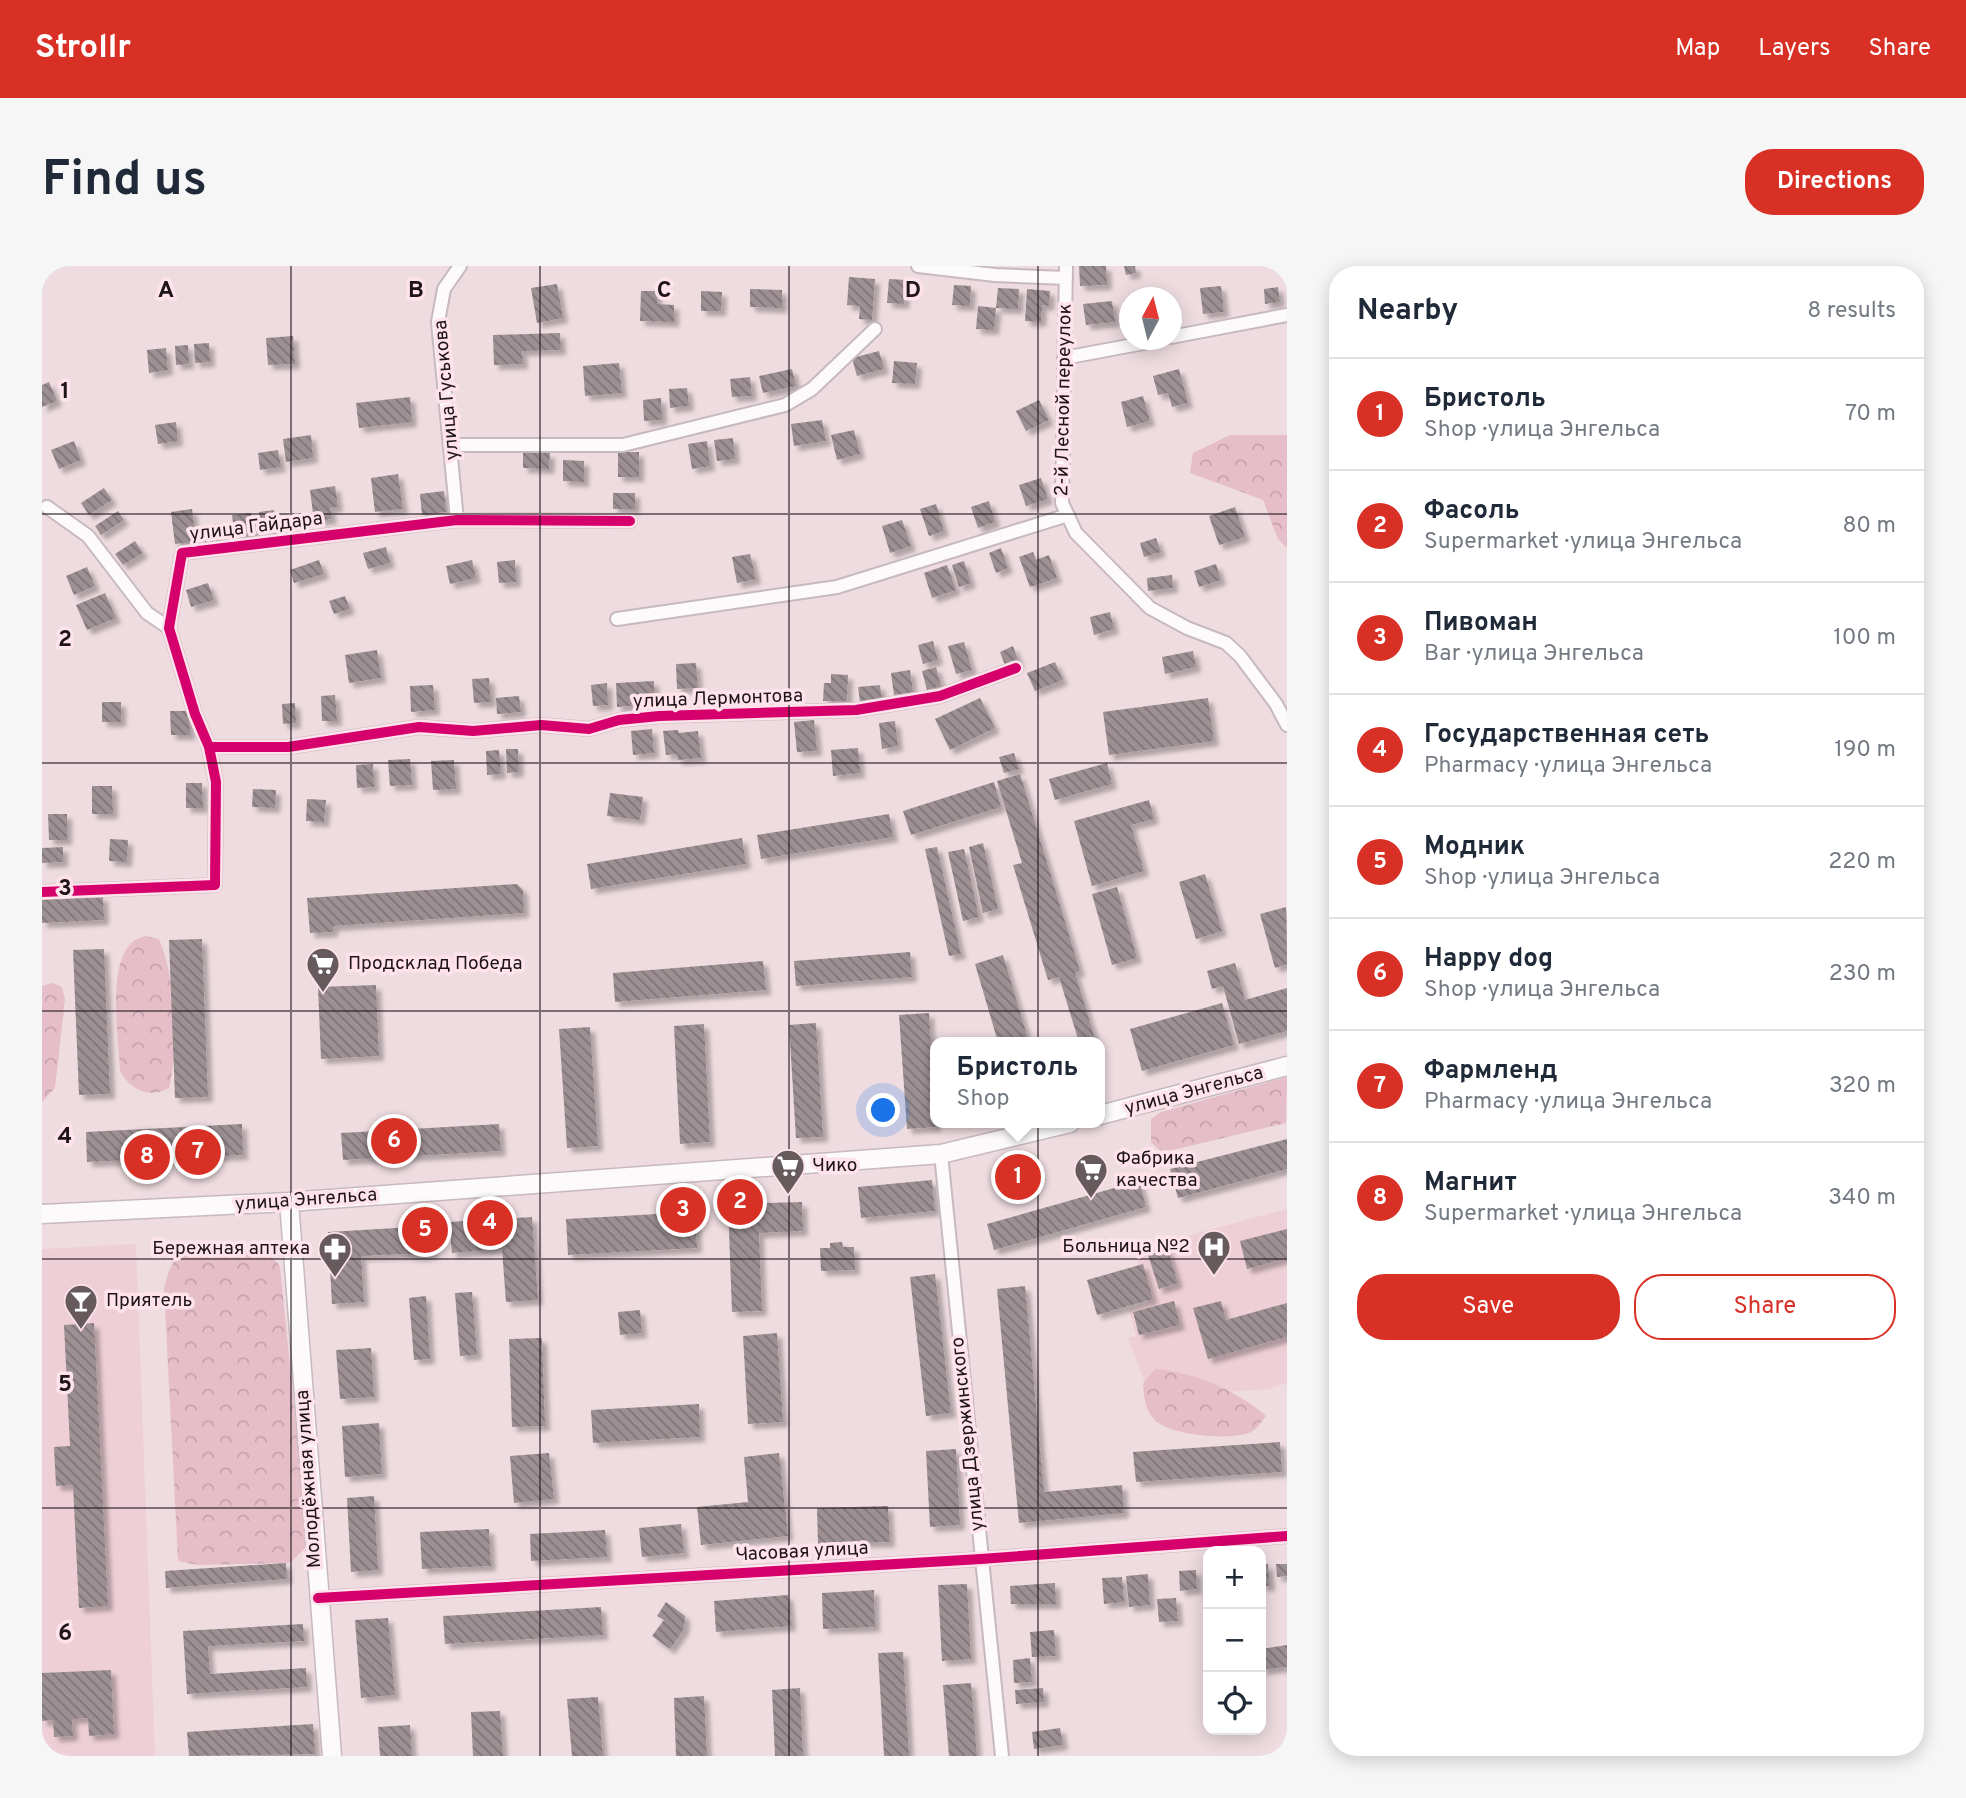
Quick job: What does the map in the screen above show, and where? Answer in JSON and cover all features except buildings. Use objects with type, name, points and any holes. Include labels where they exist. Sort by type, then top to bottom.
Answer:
[{"type":"main road","name":"улица Энгельса","points":[[1105,1114],[1287,1066]]},
{"type":"main road","name":"улица Энгельса","points":[[42,1214],[289,1202],[941,1154],[1049,1128]]},
{"type":"main road","name":"Молодёжная улица","points":[[289,1202],[332,1756]]},
{"type":"street","name":"улица Гуськова","points":[[457,520],[438,322],[444,289],[460,266]]},
{"type":"street","points":[[918,266],[995,275],[1066,272]]},
{"type":"street","name":"2-й Лесной переулок","points":[[1066,272],[1062,503],[1076,533],[1150,608],[1226,643],[1240,656],[1276,704],[1287,725]]},
{"type":"street","points":[[1182,335],[1287,315]]},
{"type":"street","points":[[451,445],[623,445],[785,405],[812,389],[875,329]]},
{"type":"street","points":[[1064,358],[1119,348]]},
{"type":"street","points":[[42,493],[45,509],[88,536],[147,613],[169,628]]},
{"type":"street","points":[[617,620],[837,587],[1068,515]]},
{"type":"street","name":"улица Гайдара","points":[[42,892],[215,885],[216,782],[209,747],[195,714],[169,628],[183,553],[457,520],[630,521]]},
{"type":"street","name":"улица Лермонтова","points":[[209,747],[288,747],[419,727],[473,731],[541,725],[589,729],[619,720],[659,716],[856,710],[940,696],[1016,668]]},
{"type":"street","name":"улица Дзержинского","points":[[941,1154],[1002,1756]]},
{"type":"street","name":"Часовая улица","points":[[318,1598],[981,1559],[1287,1536]]},
{"type":"shaded area","name":"Больница №2","points":[[1287,1209],[1287,1383],[1268,1389],[1150,1397],[1128,1338],[1136,1336],[1129,1310],[1148,1304],[1135,1250]]},
{"type":"shaded area","points":[[136,1244],[155,1756],[42,1756],[42,1249]]},
{"type":"green space","points":[[1230,435],[1287,435],[1287,548],[1278,539],[1263,500],[1190,473],[1193,453]]},
{"type":"green space","points":[[146,936],[159,939],[165,955],[174,1013],[174,1053],[169,1088],[155,1093],[135,1088],[120,1071],[116,1015],[118,973],[123,955],[132,942]]},
{"type":"green space","points":[[53,983],[62,987],[65,999],[55,1088],[42,1102],[42,986]]},
{"type":"green space","points":[[1287,1077],[1286,1123],[1173,1150],[1160,1151],[1151,1142],[1151,1119],[1161,1112]]},
{"type":"green space","points":[[253,1251],[273,1258],[280,1266],[307,1537],[305,1548],[290,1563],[198,1565],[178,1561],[164,1288],[173,1263],[186,1253]]},
{"type":"green space","points":[[1155,1369],[1184,1374],[1214,1384],[1242,1398],[1266,1416],[1251,1432],[1242,1435],[1202,1435],[1174,1430],[1155,1420],[1146,1404],[1143,1384]]},
{"type":"cycle path","points":[[42,892],[215,885],[216,782],[209,747],[195,714],[169,628],[182,553],[457,520],[630,521]]},
{"type":"cycle path","points":[[209,747],[288,747],[419,727],[473,731],[541,725],[589,729],[619,720],[659,716],[856,710],[940,696],[1016,668]]},
{"type":"cycle path","points":[[318,1598],[981,1559],[1287,1536]]},
{"type":"place","name":"Продсклад Победа","points":[[323,994]]},
{"type":"place","name":"Happy dog","points":[[394,1141]]},
{"type":"place","name":"Фармленд","points":[[198,1152]]},
{"type":"place","name":"Магнит","points":[[147,1157]]},
{"type":"place","name":"Бристоль","points":[[1018,1177]]},
{"type":"place","name":"Чико","points":[[788,1196]]},
{"type":"place","name":"Фабрика качества","points":[[1091,1200]]},
{"type":"place","name":"Фасоль","points":[[740,1202]]},
{"type":"place","name":"Пивоман","points":[[683,1210]]},
{"type":"place","name":"Государственная сеть","points":[[490,1223]]},
{"type":"place","name":"Модник","points":[[425,1230]]},
{"type":"place","name":"Больница №2","points":[[1214,1277]]},
{"type":"place","name":"Бережная аптека","points":[[335,1279]]},
{"type":"place","name":"Приятель","points":[[81,1331]]}]
